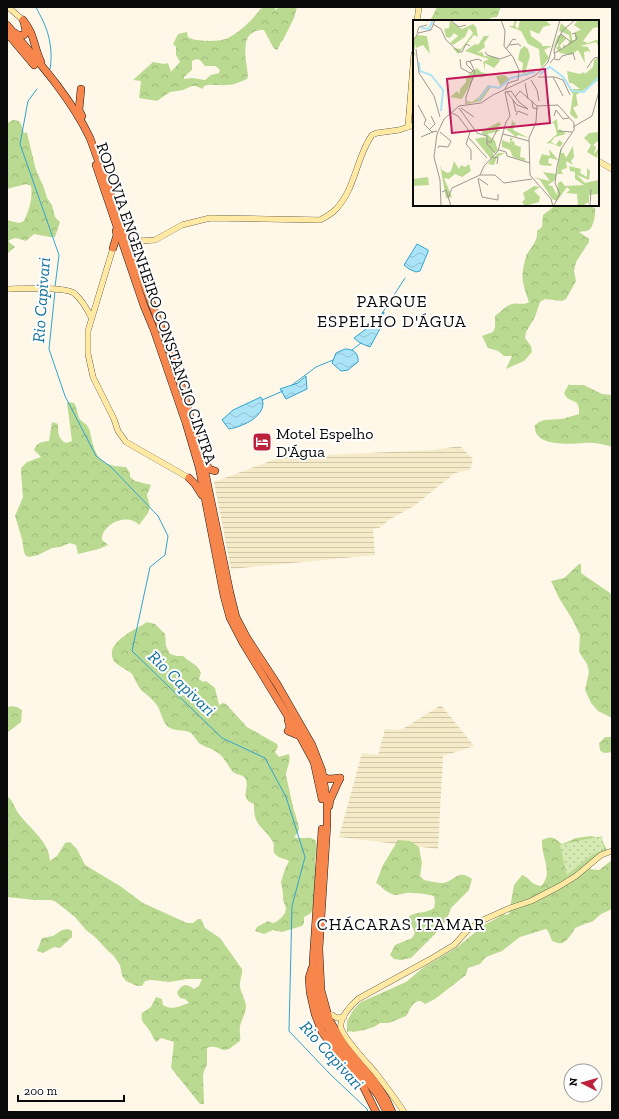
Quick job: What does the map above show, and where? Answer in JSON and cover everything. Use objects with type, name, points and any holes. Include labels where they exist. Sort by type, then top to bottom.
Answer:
[{"type":"highway","points":[[10,32],[18,35],[24,35],[26,28],[23,20]]},
{"type":"highway","points":[[23,20],[30,29],[36,52],[47,73]]},
{"type":"highway","name":"RODOVIA ENGENHEIRO CONSTANCIO CINTRA","points":[[7,25],[10,32],[63,101],[82,132],[94,160],[111,211],[168,345],[190,416],[203,450],[206,465],[209,469],[216,472],[212,474],[210,478],[211,496],[236,617],[247,638],[277,684],[312,745],[323,777]]},
{"type":"highway","name":"RODOVIA ENGENHEIRO CONSTANCIO CINTRA","points":[[10,32],[47,73],[60,90],[84,125],[90,138],[118,214],[131,260],[184,416],[199,467],[224,596],[230,618],[290,724],[290,729],[288,731],[300,736],[314,762],[322,800],[322,832],[318,867],[313,962]]},
{"type":"highway","points":[[60,90],[74,97],[78,95],[80,89],[79,110],[90,138]]},
{"type":"highway","points":[[111,211],[117,236],[113,248]]},
{"type":"highway","points":[[118,214],[128,237],[139,241]]},
{"type":"highway","points":[[131,260],[130,243],[132,241],[139,241]]},
{"type":"highway","points":[[113,248],[119,243],[131,260]]},
{"type":"highway","points":[[189,478],[195,479],[198,477],[199,467]]},
{"type":"highway","points":[[189,478],[198,487],[207,503]]},
{"type":"highway","points":[[326,824],[330,800],[340,778],[329,779],[323,777],[326,803],[326,824],[319,949],[321,990],[330,1019],[344,1045],[386,1099],[392,1112]]},
{"type":"highway","points":[[313,962],[317,998],[323,1019],[334,1039],[340,1049],[388,1096],[397,1112]]},
{"type":"highway","points":[[313,962],[308,984],[314,1010],[322,1032],[362,1084],[376,1112]]},
{"type":"highway","points":[[321,990],[332,1015],[341,1028]]},
{"type":"highway","points":[[372,1082],[381,1112]]},
{"type":"highway","points":[[372,1082],[387,1112]]},
{"type":"street","points":[[8,7],[23,20]]},
{"type":"street","points":[[417,20],[419,7]]},
{"type":"street","points":[[408,127],[413,66]]},
{"type":"street","points":[[139,241],[155,240],[182,225],[210,218],[320,220],[333,212],[348,192],[364,149],[372,135],[399,130],[413,125]]},
{"type":"street","points":[[599,162],[612,169]]},
{"type":"street","points":[[113,248],[88,331],[88,354],[94,377],[114,419],[118,431],[126,442],[189,478]]},
{"type":"street","points":[[7,289],[64,289],[74,293],[85,306],[91,317]]},
{"type":"street","points":[[404,1112],[394,1096],[355,1049],[341,1028],[344,1016],[352,1004],[358,999],[454,945],[467,931],[481,921],[504,910],[530,901],[558,887],[576,876],[600,855],[612,851]]},
{"type":"street","points":[[332,1015],[337,1018],[344,1016]]},
{"type":"shaded area","points":[[460,446],[473,459],[470,470],[455,473],[414,506],[389,520],[379,528],[373,529],[375,555],[231,569],[214,482],[281,457],[433,450]]},
{"type":"shaded area","points":[[441,705],[474,746],[443,756],[438,849],[339,837],[362,753],[378,755],[385,729],[401,730]]},
{"type":"green space","points":[[265,7],[275,7],[275,10],[280,7],[297,7],[294,18],[278,49],[276,50],[273,47],[264,30],[256,31],[250,34],[247,40],[245,53],[248,75],[247,79],[231,85],[206,85],[203,89],[192,86],[183,90],[170,92],[157,101],[139,98],[141,81],[133,80],[153,62],[164,64],[168,63],[171,72],[180,62],[176,55],[176,47],[173,44],[178,34],[187,32],[188,37],[191,39],[202,41],[225,39],[241,29],[260,9]],"holes":[[[196,59],[200,60],[205,66],[216,66],[220,70],[219,73],[211,75],[205,80],[192,78],[184,79],[184,77],[192,70],[192,61]]]},
{"type":"green space","points":[[437,7],[501,7],[497,17],[490,18],[489,20],[430,20]]},
{"type":"green space","points":[[13,120],[19,121],[24,133],[27,133],[36,170],[47,198],[52,205],[55,217],[60,222],[55,237],[34,234],[26,241],[16,238],[9,240],[9,242],[15,247],[7,254],[7,220],[19,223],[24,221],[31,199],[31,186],[26,184],[7,189],[7,123]]},
{"type":"green space","points":[[555,206],[591,206],[595,208],[591,228],[587,231],[579,232],[589,239],[589,242],[576,262],[574,271],[576,281],[566,299],[562,301],[545,299],[540,302],[535,317],[526,332],[525,338],[531,346],[532,352],[524,361],[506,369],[512,356],[504,356],[498,351],[488,348],[482,336],[493,332],[495,327],[495,316],[505,308],[516,303],[525,304],[529,302],[523,281],[523,272],[527,254],[535,241],[537,231],[542,227],[543,215]]},
{"type":"green space","points":[[569,384],[584,385],[602,394],[612,395],[612,447],[595,443],[553,443],[545,441],[539,437],[536,432],[535,425],[539,422],[544,420],[562,419],[579,414],[577,403],[567,398],[564,393]]},
{"type":"green space","points":[[68,402],[74,403],[80,419],[88,427],[95,451],[101,460],[114,466],[126,467],[130,473],[130,477],[135,481],[151,485],[147,495],[150,507],[148,513],[139,525],[134,521],[122,520],[110,525],[103,534],[102,540],[108,545],[99,549],[78,554],[76,545],[70,543],[29,557],[26,556],[24,552],[22,539],[15,516],[23,497],[21,468],[27,462],[41,457],[34,450],[36,445],[49,441],[52,422],[58,424],[58,433],[61,440],[66,443],[72,441]]},
{"type":"green space","points":[[579,564],[581,564],[581,573],[610,593],[612,597],[612,718],[598,711],[591,703],[585,690],[589,672],[587,664],[579,652],[580,635],[551,581],[564,578]]},
{"type":"green space","points":[[147,622],[155,624],[165,634],[166,646],[170,654],[183,656],[200,670],[201,673],[199,679],[203,682],[206,681],[215,688],[219,705],[223,703],[226,704],[247,727],[277,744],[278,747],[275,752],[279,757],[289,754],[286,775],[299,828],[298,833],[294,837],[313,839],[317,845],[315,866],[319,877],[318,890],[312,911],[304,917],[304,923],[302,926],[282,932],[273,930],[264,934],[255,931],[257,927],[268,921],[273,923],[276,922],[285,913],[286,908],[283,900],[281,882],[289,861],[278,857],[275,854],[273,842],[257,822],[254,812],[254,804],[249,802],[246,796],[247,785],[245,778],[233,772],[218,753],[200,744],[191,733],[169,728],[164,722],[156,704],[141,690],[132,674],[117,664],[113,659],[112,650],[119,640]]},
{"type":"green space","points":[[10,706],[17,707],[22,710],[21,722],[7,733],[7,708]]},
{"type":"green space","points":[[605,737],[612,737],[612,752],[604,753],[600,750],[599,743]]},
{"type":"green space","points":[[7,796],[23,820],[43,841],[49,854],[50,861],[57,856],[65,843],[70,842],[77,849],[85,865],[120,886],[143,903],[187,923],[193,923],[198,919],[201,919],[205,928],[220,938],[242,969],[240,987],[246,1008],[240,1026],[240,1041],[229,1049],[224,1050],[213,1047],[207,1048],[207,1065],[203,1076],[204,1104],[200,1104],[171,1068],[174,1042],[161,1038],[156,1042],[142,1021],[142,1013],[151,1007],[156,997],[162,999],[163,1005],[170,1008],[189,1003],[185,999],[180,998],[177,993],[184,985],[194,989],[199,986],[202,979],[187,979],[170,982],[151,980],[145,981],[142,986],[137,986],[126,981],[122,976],[120,965],[113,955],[86,930],[75,917],[56,902],[51,900],[7,897]]},
{"type":"green space","points":[[591,836],[601,838],[607,850],[588,868],[599,870],[612,860],[612,909],[601,914],[592,922],[575,928],[568,939],[562,943],[552,941],[546,929],[520,937],[502,951],[486,957],[480,964],[468,968],[466,975],[435,999],[425,1004],[421,1001],[415,1002],[406,1016],[389,1023],[380,1023],[374,1027],[364,1030],[347,1032],[347,1021],[354,1009],[361,1002],[406,982],[424,967],[456,948],[484,925],[499,917],[501,913],[506,915],[509,914],[514,885],[522,875],[534,884],[541,886],[545,881],[547,870],[542,840],[553,838],[562,844],[576,838]]},
{"type":"green space","points":[[602,836],[604,850],[593,854],[567,875],[560,845]]},
{"type":"green space","points":[[398,840],[410,841],[419,847],[422,863],[420,876],[424,880],[443,883],[460,875],[467,876],[472,879],[469,890],[451,908],[443,925],[411,958],[401,960],[394,959],[390,955],[395,945],[412,938],[415,933],[413,928],[408,924],[408,917],[431,910],[434,908],[435,902],[434,896],[420,893],[392,894],[376,883],[383,865]]},
{"type":"green space","points":[[68,929],[72,931],[72,937],[60,948],[54,947],[43,953],[37,951],[42,938],[53,936],[62,930]]},
{"type":"water","points":[[417,244],[428,250],[428,252],[420,271],[416,272],[404,265]]},
{"type":"water","points":[[384,312],[382,325],[370,347],[360,343],[354,338],[366,329]]},
{"type":"water","points":[[345,349],[355,352],[358,356],[358,362],[348,370],[341,371],[332,363],[336,353]]},
{"type":"water","points":[[306,376],[307,389],[286,399],[280,389],[298,383]]},
{"type":"water","points":[[261,397],[263,402],[262,408],[255,417],[245,424],[229,429],[222,420],[233,410]]},
{"type":"waterway","name":"Rio Capivari","points":[[36,7],[49,38],[51,51],[50,69]]},
{"type":"waterway","name":"Rio Capivari","points":[[37,89],[28,101],[20,144],[59,255],[55,287]]},
{"type":"waterway","points":[[381,315],[405,278]]},
{"type":"waterway","name":"Rio Capivari","points":[[55,291],[49,349],[65,396],[96,456],[111,467],[158,516],[168,536],[165,555],[150,567],[132,651],[222,738],[265,758],[286,797],[305,857],[292,906],[289,1031],[330,1074],[367,1109],[368,1112]]},
{"type":"waterway","points":[[352,350],[361,343]]},
{"type":"waterway","points":[[292,385],[316,367],[333,360]]},
{"type":"waterway","points":[[262,400],[283,391]]},
{"type":"place","name":"Motel Espelho D'Água","points":[[262,442]]},
{"type":"district","name":"PARQUE ESPELHO D'ÁGUA","points":[[392,311]]},
{"type":"district","name":"CHÁCARAS ITAMAR","points":[[401,924]]}]
